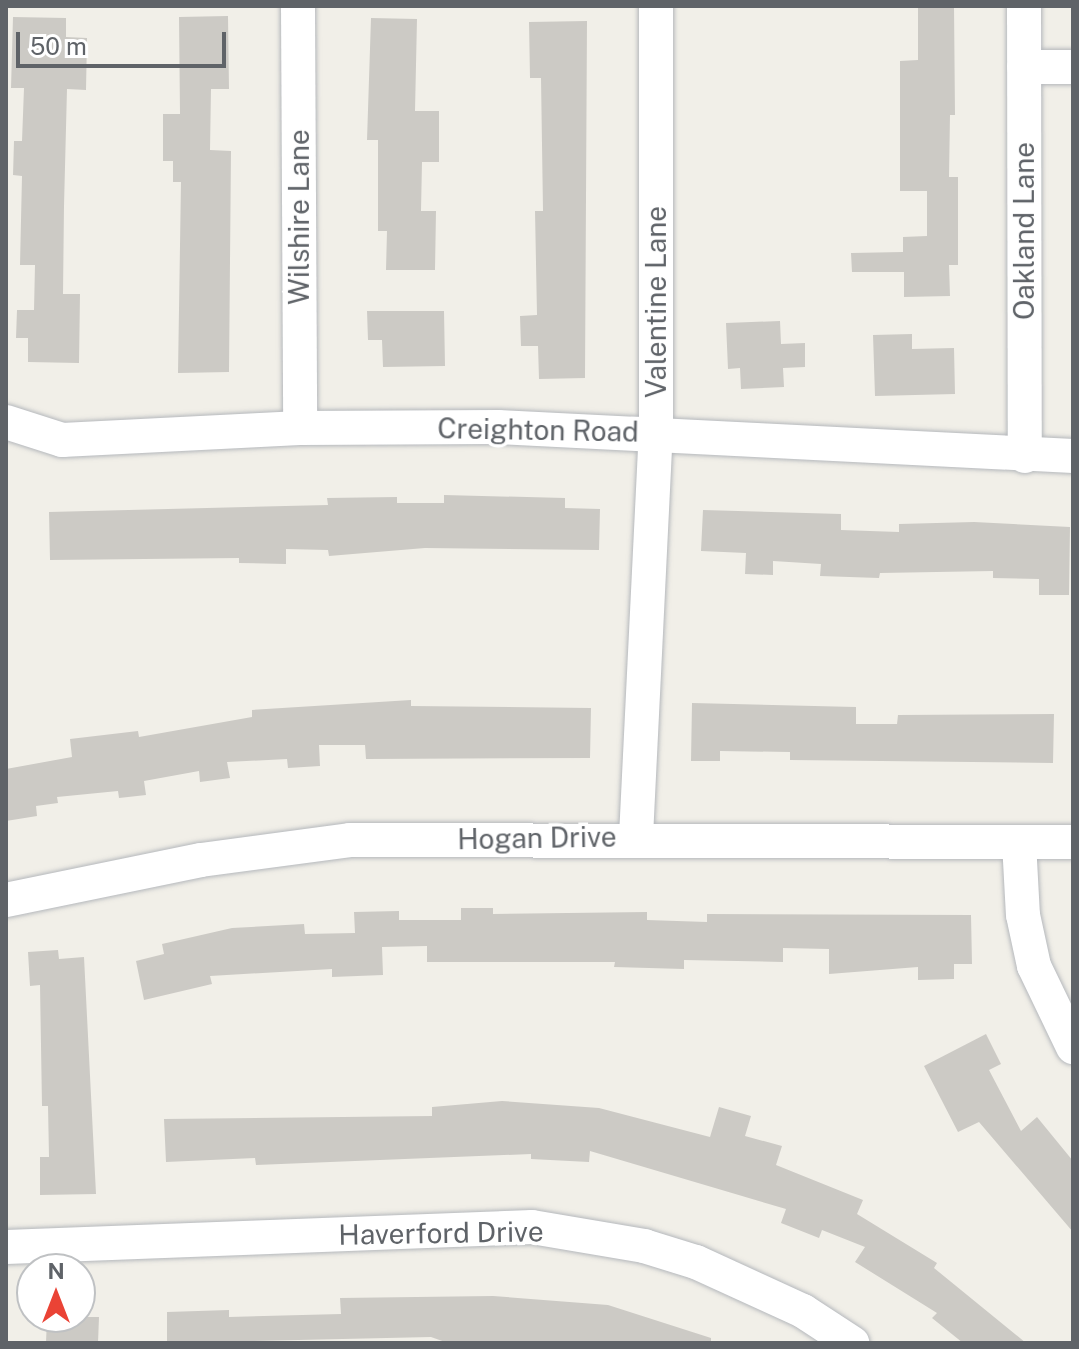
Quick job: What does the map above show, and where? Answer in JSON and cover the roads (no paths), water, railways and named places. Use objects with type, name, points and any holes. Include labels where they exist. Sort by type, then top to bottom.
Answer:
[{"type":"street","name":"Wilshire Lane","points":[[298,6],[300,428]]},
{"type":"street","name":"Valentine Lane","points":[[636,837],[656,433],[656,6]]},
{"type":"street","name":"Oakland Lane","points":[[1024,6],[1025,456]]},
{"type":"street","points":[[1024,67],[1073,67]]},
{"type":"street","name":"Creighton Road","points":[[6,422],[62,440],[300,428],[498,427],[656,433],[1025,456],[1073,456]]},
{"type":"street","name":"Hogan Drive","points":[[6,900],[201,860],[350,840],[636,837],[1073,842]]},
{"type":"street","points":[[1019,842],[1023,915],[1034,966],[1073,1047]]},
{"type":"street","name":"Haverford Drive","points":[[6,1247],[532,1227],[644,1246],[696,1262],[803,1311],[852,1343]]}]
